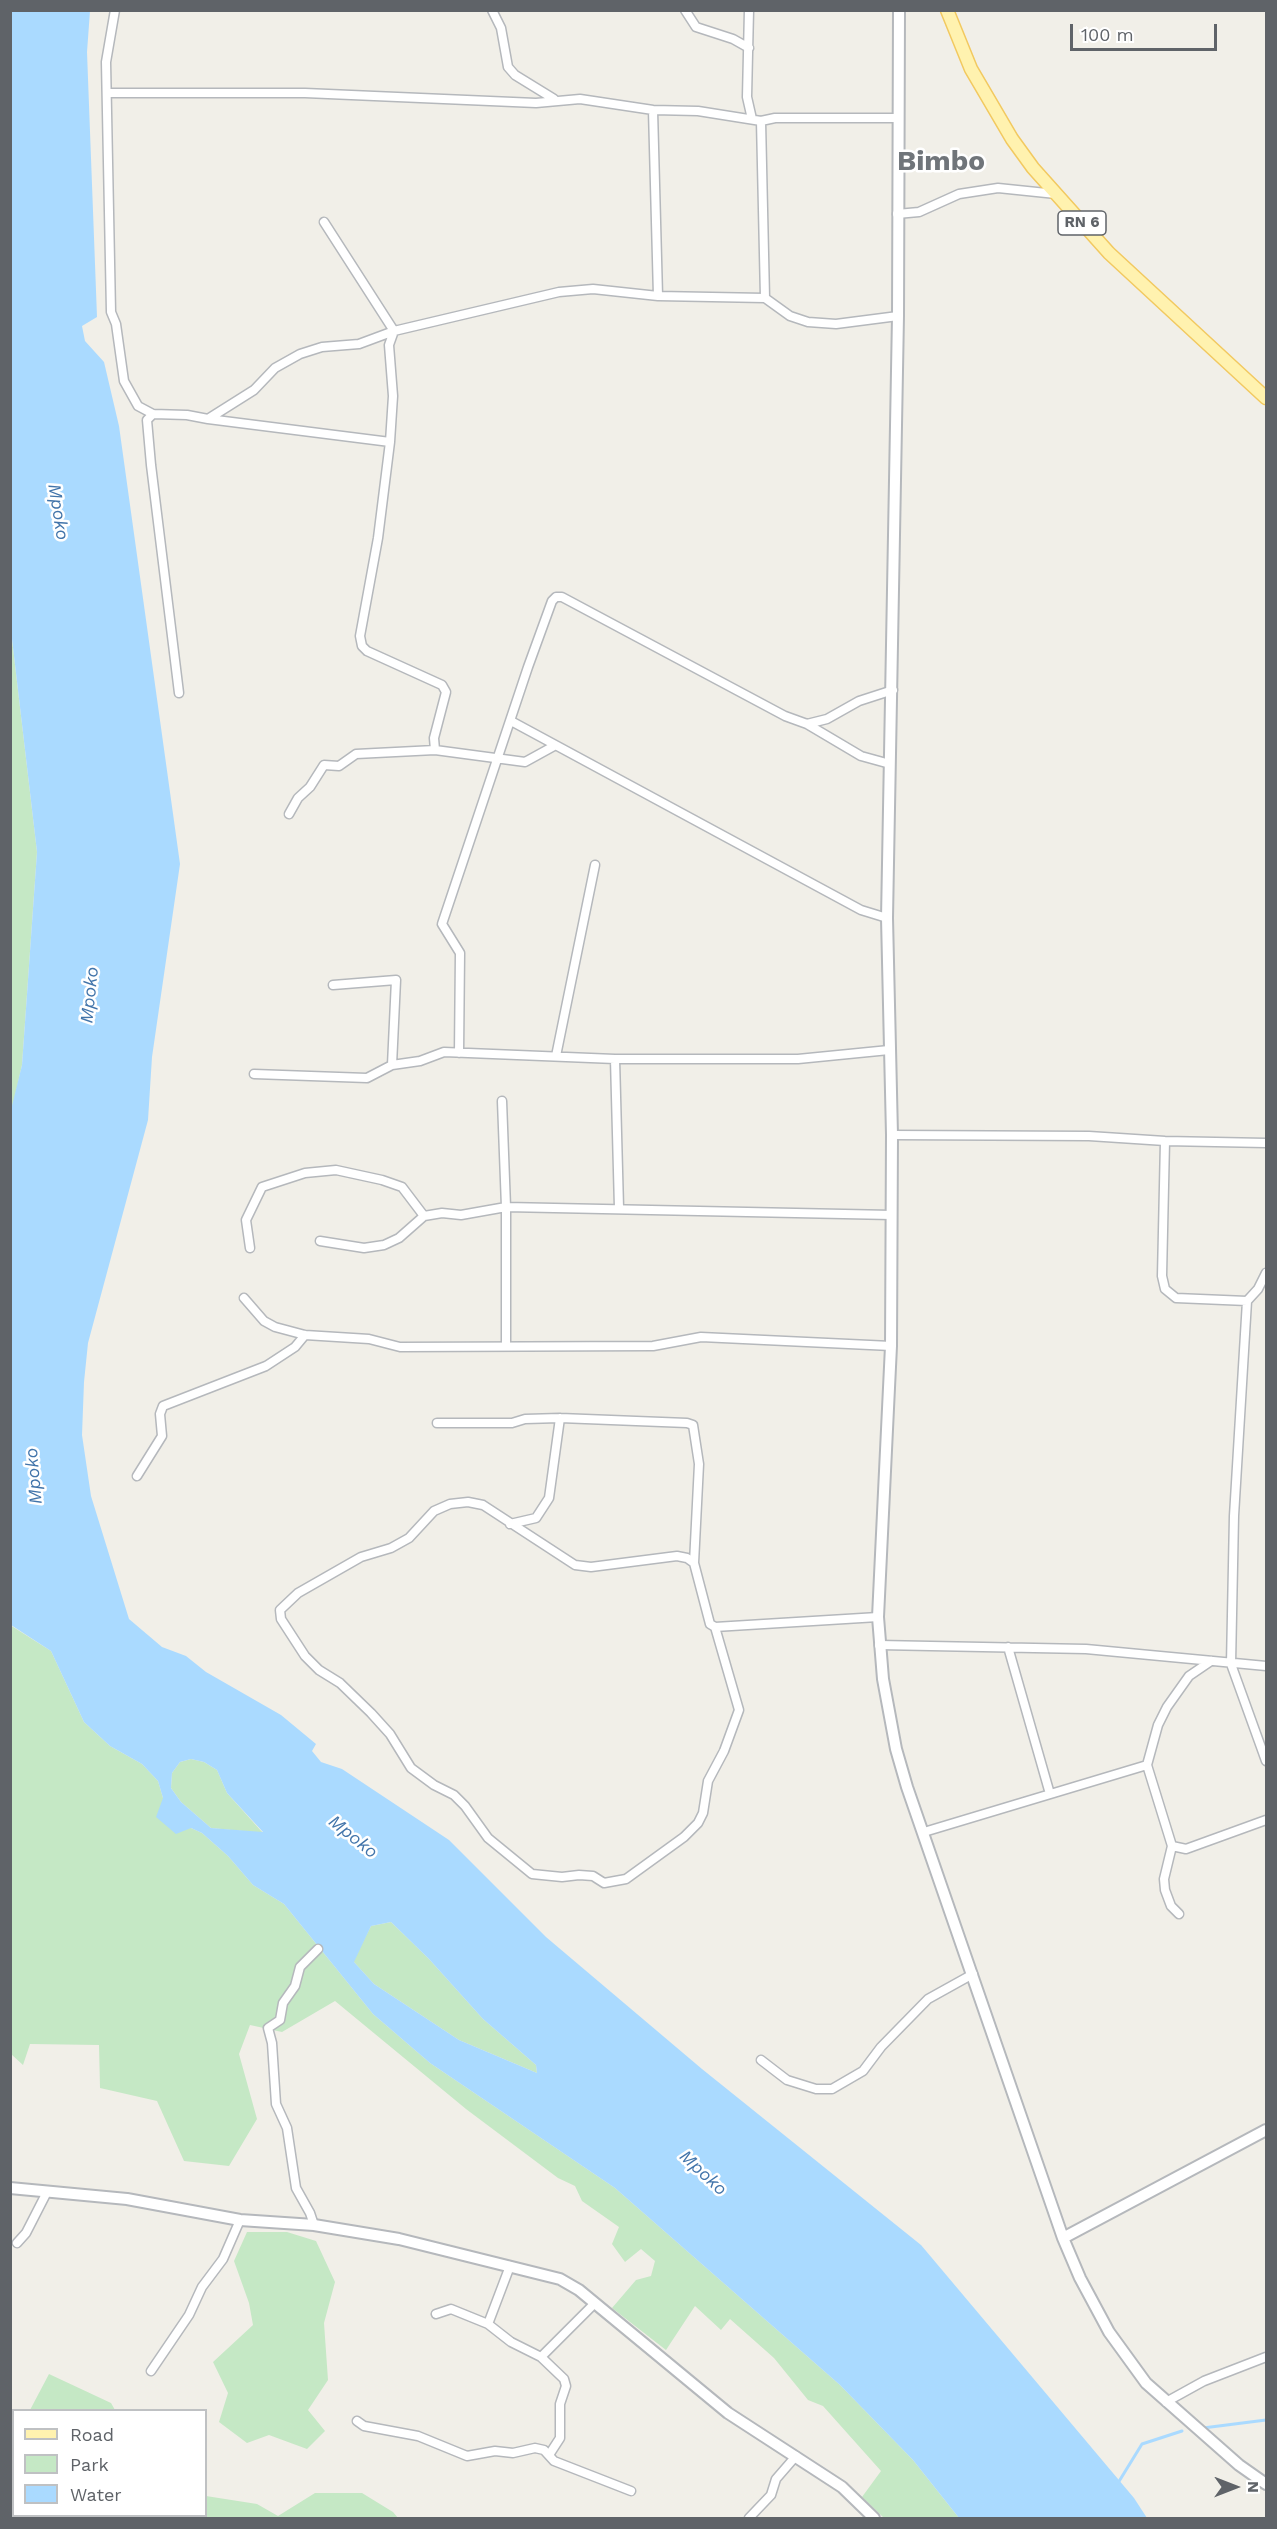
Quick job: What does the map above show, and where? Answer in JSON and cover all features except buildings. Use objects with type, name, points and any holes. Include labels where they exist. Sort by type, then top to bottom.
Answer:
[{"type":"main road","name":"RN 6","points":[[946,10],[971,69],[1033,168],[1109,253],[1266,398]]},
{"type":"street","points":[[115,10],[106,62],[111,312],[116,324],[124,381],[138,406],[153,414],[188,415],[390,442]]},
{"type":"street","points":[[492,10],[501,28],[508,67],[515,75],[554,99]]},
{"type":"street","points":[[685,10],[696,27],[733,39],[750,48]]},
{"type":"street","points":[[749,10],[750,48],[747,97],[752,119]]},
{"type":"street","points":[[899,10],[898,316],[893,690],[887,918],[892,1135],[891,1346],[878,1617],[879,1645],[896,1749],[1063,2238],[1080,2278],[1109,2332],[1146,2383],[1239,2465],[1266,2484]]},
{"type":"street","points":[[108,93],[305,93],[536,102],[554,99],[599,100],[653,110],[698,111],[762,121],[775,118],[898,118]]},
{"type":"street","points":[[653,110],[658,296]]},
{"type":"street","points":[[762,121],[765,297]]},
{"type":"street","points":[[897,214],[919,212],[959,194],[998,188],[1057,195]]},
{"type":"street","points":[[324,222],[394,331]]},
{"type":"street","points":[[208,419],[254,390],[275,368],[300,354],[322,347],[358,344],[394,331],[559,292],[593,289],[658,296],[765,297],[790,316],[808,322],[836,324],[898,316]]},
{"type":"street","points":[[394,331],[389,345],[393,396],[390,442],[378,538],[360,636],[362,646],[367,651],[442,685],[446,692],[434,738],[435,750]]},
{"type":"street","points":[[153,414],[147,420],[151,465],[179,693]]},
{"type":"street","points":[[459,1053],[460,953],[442,924],[552,601],[562,597],[785,716],[807,724],[861,756],[890,764]]},
{"type":"street","points":[[807,724],[826,719],[859,701],[893,690]]},
{"type":"street","points":[[511,721],[861,910],[887,918]]},
{"type":"street","points":[[290,814],[298,798],[310,788],[324,765],[339,766],[356,754],[435,750],[525,762],[554,746]]},
{"type":"street","points":[[556,1056],[595,865]]},
{"type":"street","points":[[333,985],[396,980],[392,1065]]},
{"type":"street","points":[[254,1074],[367,1078],[392,1065],[420,1061],[444,1052],[615,1059],[798,1059],[889,1050]]},
{"type":"street","points":[[615,1059],[619,1208]]},
{"type":"street","points":[[502,1101],[506,1207],[506,1346]]},
{"type":"street","points":[[892,1135],[1089,1136],[1165,1141],[1266,1143]]},
{"type":"street","points":[[1165,1141],[1162,1276],[1165,1289],[1176,1298],[1247,1301],[1262,1288],[1266,1273]]},
{"type":"street","points":[[250,1248],[246,1220],[262,1187],[305,1173],[336,1170],[402,1187],[424,1216]]},
{"type":"street","points":[[320,1240],[364,1248],[384,1245],[399,1238],[424,1216],[442,1213],[461,1215],[506,1207],[892,1215]]},
{"type":"street","points":[[244,1298],[264,1322],[305,1335],[369,1339],[400,1347],[654,1346],[701,1337],[891,1346]]},
{"type":"street","points":[[1247,1301],[1234,1516],[1231,1664],[1266,1761]]},
{"type":"street","points":[[137,1476],[162,1436],[160,1414],[163,1406],[266,1366],[294,1347],[305,1335]]},
{"type":"street","points":[[437,1423],[512,1423],[525,1419],[560,1418],[693,1425],[699,1464],[694,1563],[710,1624],[716,1627],[878,1617]]},
{"type":"street","points":[[510,1524],[536,1518],[549,1498],[560,1418]]},
{"type":"street","points":[[694,1563],[687,1558],[678,1557],[591,1567],[574,1565],[483,1505],[468,1502],[450,1504],[434,1511],[409,1538],[391,1548],[360,1557],[298,1593],[280,1610],[281,1619],[305,1656],[371,1713],[390,1734],[411,1768],[454,1796],[465,1806],[488,1838],[532,1874],[562,1877],[592,1876],[604,1883],[613,1883],[633,1873],[684,1837],[698,1823],[703,1813],[708,1781],[724,1750],[739,1710],[716,1627]]},
{"type":"street","points":[[879,1645],[1086,1649],[1266,1666]]},
{"type":"street","points":[[1008,1647],[1050,1794]]},
{"type":"street","points":[[1179,1914],[1171,1906],[1165,1890],[1164,1879],[1172,1846],[1147,1765],[1158,1725],[1167,1707],[1189,1676],[1211,1661]]},
{"type":"street","points":[[924,1832],[1147,1765]]},
{"type":"street","points":[[1172,1846],[1186,1849],[1266,1821]]},
{"type":"street","points":[[314,2225],[296,2188],[287,2128],[276,2104],[272,2043],[268,2028],[280,2020],[283,2003],[296,1986],[300,1967],[318,1949]]},
{"type":"street","points":[[761,2060],[787,2080],[816,2089],[832,2089],[863,2070],[881,2047],[928,1999],[973,1974]]},
{"type":"street","points":[[1063,2238],[1266,2130]]},
{"type":"street","points":[[10,2188],[127,2199],[240,2220],[314,2225],[399,2239],[560,2279],[579,2290],[728,2413],[842,2487],[874,2518]]},
{"type":"street","points":[[17,2243],[26,2233],[47,2192]]},
{"type":"street","points":[[151,2372],[189,2316],[202,2288],[223,2259],[240,2220]]},
{"type":"street","points":[[488,2324],[510,2266]]},
{"type":"street","points":[[541,2357],[595,2303]]},
{"type":"street","points":[[436,2314],[451,2309],[488,2324],[511,2342],[541,2357],[564,2379],[566,2386],[560,2404],[560,2438],[549,2456]]},
{"type":"street","points":[[1166,2402],[1204,2381],[1266,2357]]},
{"type":"street","points":[[357,2421],[364,2426],[418,2436],[467,2456],[495,2451],[513,2453],[535,2448],[544,2450],[554,2461],[594,2479],[631,2491]]},
{"type":"street","points":[[749,2518],[771,2494],[776,2479],[796,2456]]},
{"type":"green space","points":[[10,622],[37,852],[22,1065],[11,1114]]},
{"type":"green space","points":[[10,1625],[51,1651],[84,1722],[110,1746],[142,1764],[158,1781],[163,1798],[191,1828],[202,1833],[228,1856],[253,1885],[284,1904],[373,2014],[430,2063],[615,2188],[840,2385],[913,2460],[959,2518],[884,2518],[862,2497],[881,2471],[823,2406],[808,2400],[774,2358],[730,2319],[721,2330],[695,2306],[666,2350],[612,2308],[636,2280],[651,2276],[655,2261],[641,2249],[625,2262],[612,2244],[619,2227],[582,2201],[575,2186],[558,2178],[466,2109],[335,2001],[282,2032],[250,2025],[239,2054],[257,2119],[229,2166],[184,2161],[157,2101],[100,2088],[99,2045],[30,2044],[23,2065],[11,2054]]},
{"type":"green space","points":[[191,1759],[204,1762],[217,1770],[227,1793],[263,1833],[211,1828],[181,1802],[171,1788],[172,1773],[180,1762]]},
{"type":"green space","points":[[391,1922],[429,1959],[483,2019],[536,2065],[537,2073],[459,2040],[374,1984],[353,1961],[371,1926]]},
{"type":"green space","points":[[247,2232],[287,2232],[316,2241],[335,2282],[324,2323],[328,2380],[308,2410],[325,2431],[307,2449],[269,2435],[247,2443],[219,2422],[228,2393],[213,2362],[253,2325],[249,2303],[234,2261]]},
{"type":"green space","points":[[49,2374],[111,2403],[114,2409],[31,2409]]},
{"type":"green space","points":[[11,2434],[12,2517],[207,2517],[207,2496],[257,2504],[278,2516],[315,2493],[362,2493],[393,2512],[398,2518],[11,2518]]},
{"type":"water","name":"Mpoko","points":[[10,11],[90,11],[87,52],[97,317],[82,326],[85,341],[104,362],[119,426],[180,864],[152,1057],[148,1120],[88,1343],[84,1382],[82,1435],[91,1496],[129,1619],[162,1647],[186,1656],[206,1672],[281,1715],[316,1744],[312,1751],[321,1762],[342,1769],[449,1840],[546,1937],[702,2069],[921,2245],[1134,2498],[1147,2518],[959,2518],[913,2460],[840,2385],[615,2188],[430,2063],[373,2014],[284,1904],[253,1885],[228,1856],[202,1833],[191,1828],[176,1834],[156,1817],[163,1798],[158,1781],[142,1764],[110,1746],[84,1722],[51,1651],[11,1625],[10,1114],[22,1065],[37,852],[10,622]],"holes":[[[191,1759],[204,1762],[217,1770],[227,1793],[263,1832],[211,1828],[181,1802],[171,1788],[172,1773],[180,1762]],[[391,1922],[429,1959],[483,2019],[536,2065],[537,2073],[459,2040],[374,1984],[354,1962],[371,1926]]]},
{"type":"waterway","points":[[1203,2428],[1266,2420]]},
{"type":"waterway","points":[[1118,2483],[1142,2444],[1182,2431]]},
{"type":"district","name":"Bimbo","points":[[941,162]]}]
